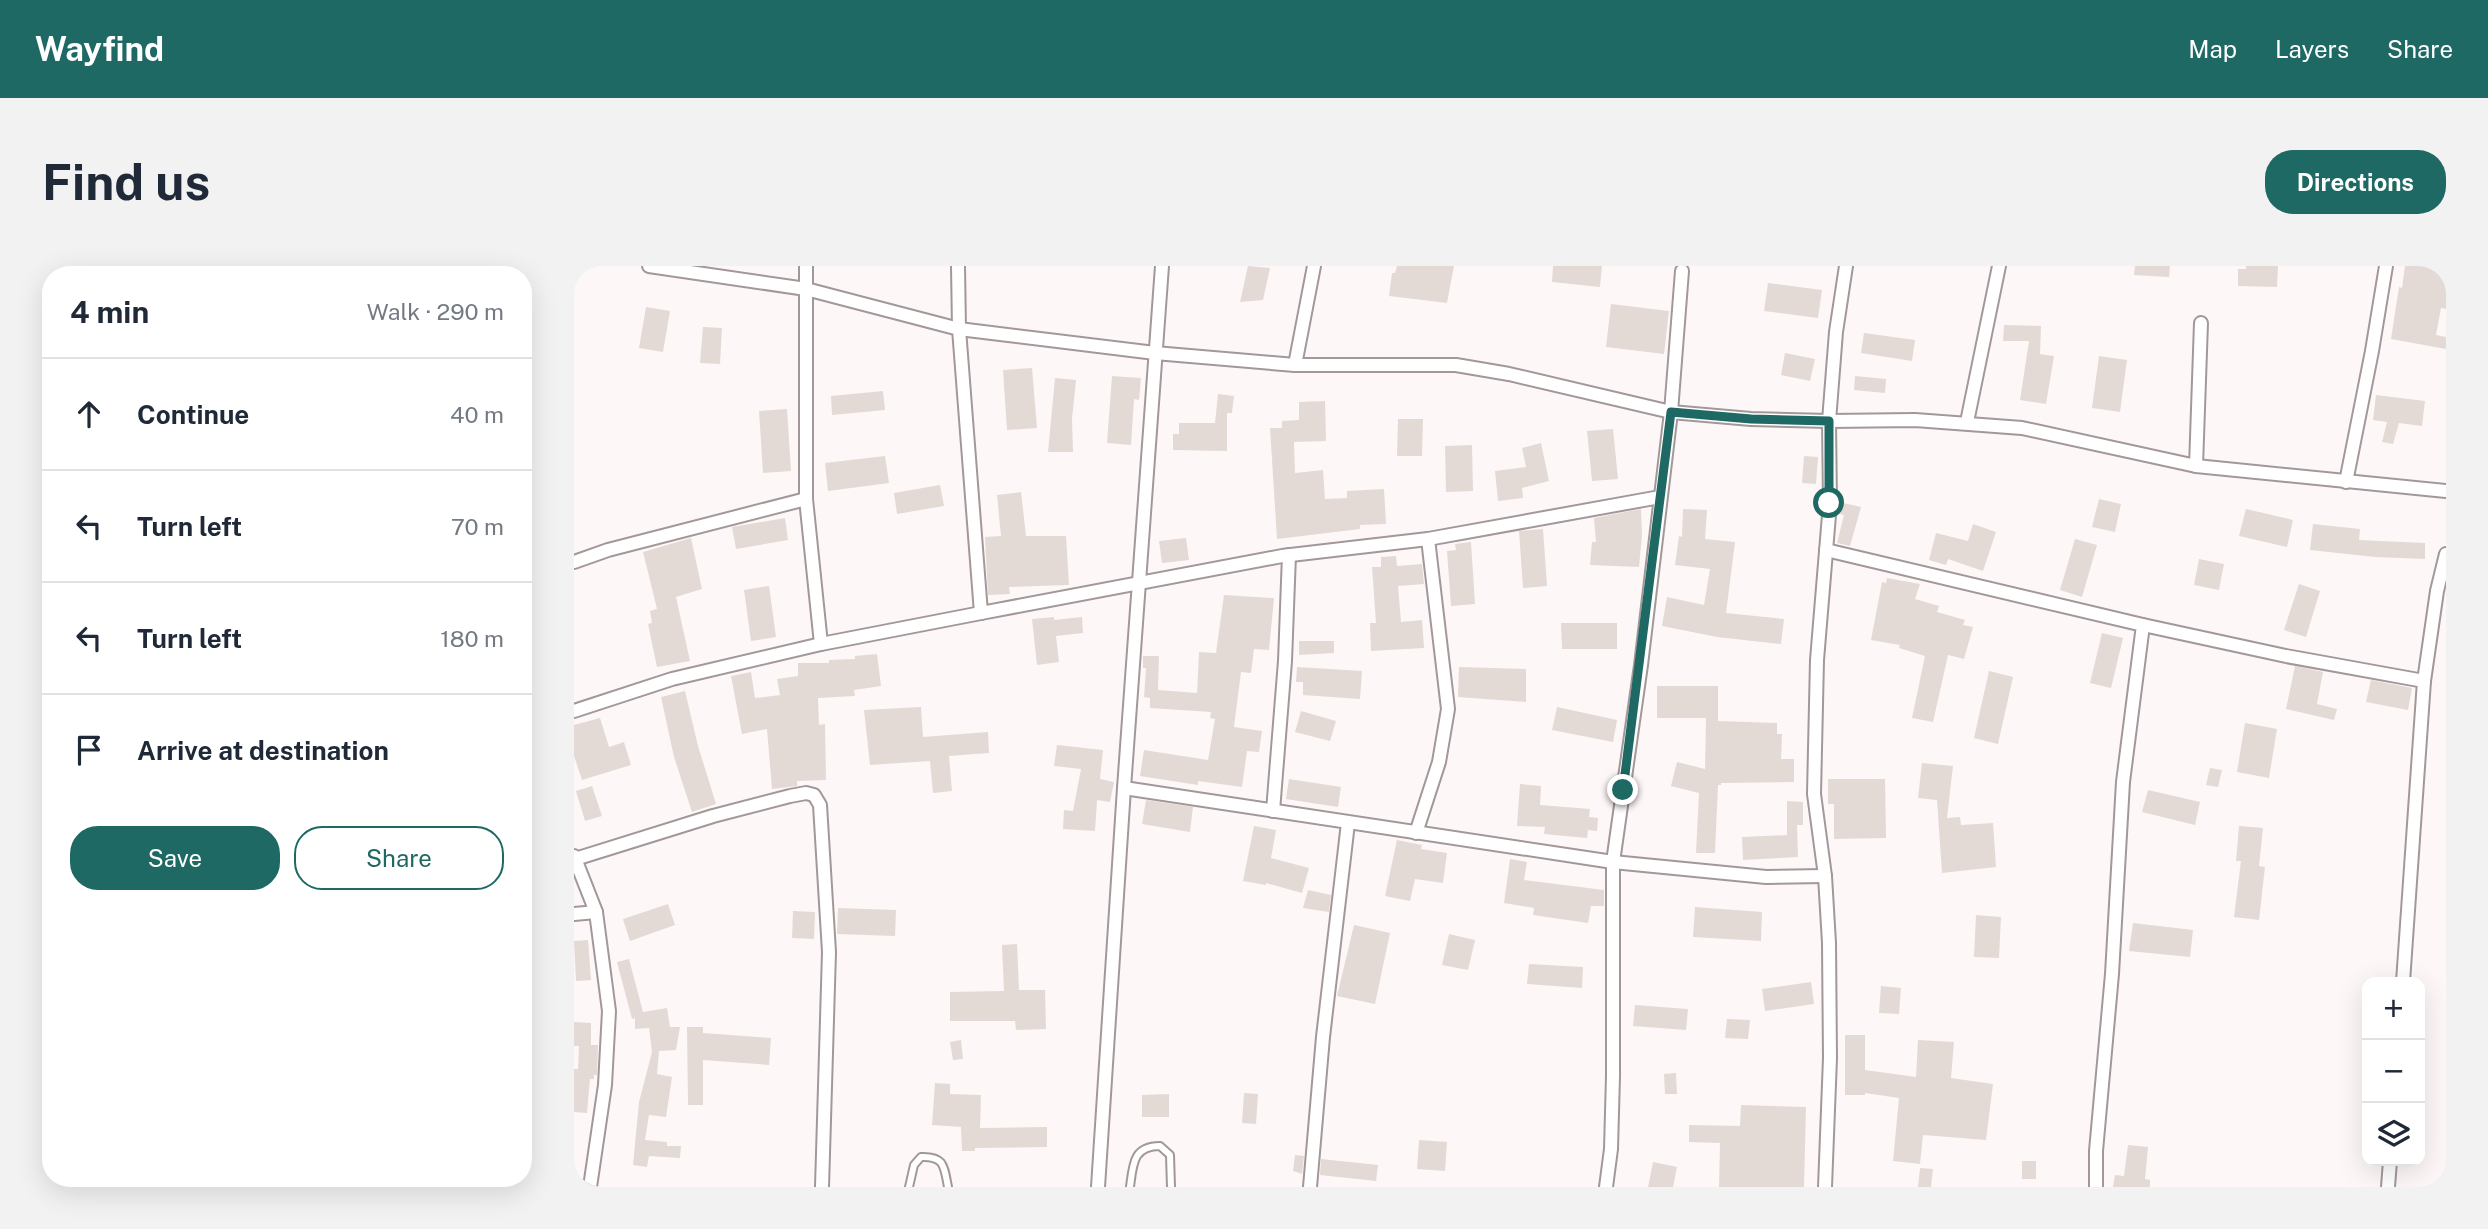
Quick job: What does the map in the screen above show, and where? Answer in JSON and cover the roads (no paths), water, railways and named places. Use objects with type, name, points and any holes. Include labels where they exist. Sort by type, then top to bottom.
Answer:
[{"type":"street","points":[[649,266],[806,289],[959,329],[1155,353],[1295,365],[1456,365],[1509,374],[1671,412],[1751,419],[1967,422],[2022,428],[2196,466],[2446,491]]},
{"type":"street","points":[[806,266],[806,499],[821,644]]},
{"type":"street","points":[[958,266],[959,329],[981,613]]},
{"type":"street","points":[[1098,1187],[1124,788],[1163,266]]},
{"type":"street","points":[[1295,365],[1314,266]]},
{"type":"street","points":[[1825,1187],[1829,943],[1825,876],[1814,794],[1817,660],[1829,503],[1829,421],[1836,332],[1846,266]]},
{"type":"street","points":[[1967,422],[1999,266]]},
{"type":"street","points":[[2346,482],[2386,266]]},
{"type":"street","points":[[1606,1187],[1611,1149],[1613,1062],[1613,862],[1641,665],[1671,412],[1682,271]]},
{"type":"street","points":[[2196,466],[2201,323]]},
{"type":"street","points":[[574,711],[672,679],[821,644],[1289,555],[1428,539],[1661,497]]},
{"type":"street","points":[[574,562],[608,550],[806,499]]},
{"type":"street","points":[[1416,833],[1439,762],[1448,709],[1428,539]]},
{"type":"street","points":[[1826,550],[2143,625],[2286,656],[2424,681]]},
{"type":"street","points":[[2403,977],[2424,681],[2437,591],[2446,554]]},
{"type":"street","points":[[1273,811],[1289,555]]},
{"type":"street","points":[[2096,1187],[2096,1152],[2112,974],[2123,782],[2143,625]]},
{"type":"street","points":[[1124,788],[1613,862],[1766,877],[1825,876]]},
{"type":"street","points":[[590,1187],[605,1085],[609,1011],[596,912],[575,857],[713,816],[806,793],[814,795],[820,805],[829,952],[822,1187]]},
{"type":"street","points":[[1310,1187],[1323,1037],[1348,823]]},
{"type":"street","points":[[574,914],[596,912]]},
{"type":"street","points":[[2388,1187],[2390,1166]]},
{"type":"lane","points":[[1130,1187],[1135,1160],[1139,1151],[1146,1146],[1160,1146],[1170,1155],[1171,1187]]},
{"type":"lane","points":[[909,1187],[914,1165],[921,1157],[933,1157],[940,1160],[944,1168],[948,1187]]}]
